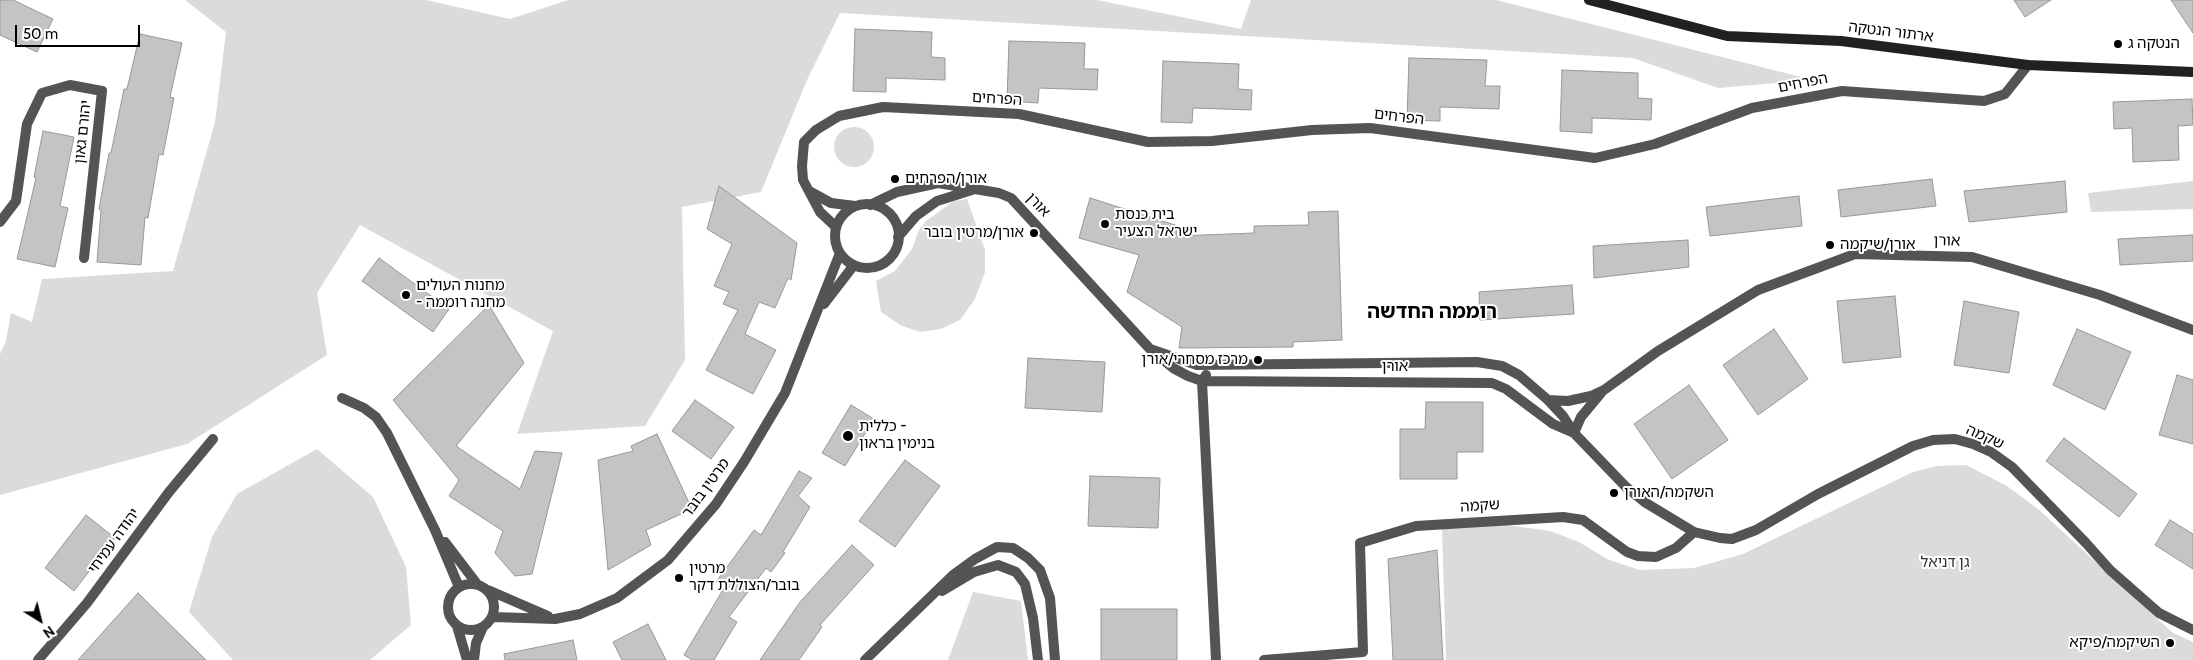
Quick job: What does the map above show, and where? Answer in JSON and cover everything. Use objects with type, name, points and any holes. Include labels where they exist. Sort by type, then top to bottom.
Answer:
[{"type":"street","name":"ארתור הנטקה","points":[[1589,0],[1727,36],[1842,40],[2028,65],[2193,72]]},
{"type":"street","name":"הפרחים","points":[[836,228],[820,212],[803,180],[804,142],[808,136],[839,116],[883,108],[1019,114],[1148,142],[1212,141],[1312,130],[1370,128],[1595,158],[1655,144],[1752,108],[1842,90],[1984,101],[2004,94],[2028,65]]},
{"type":"street","name":"יהורם גאון","points":[[0,222],[16,202],[27,124],[42,93],[70,85],[102,91],[84,258]]},
{"type":"street","name":"אורן","points":[[870,205],[897,192],[938,182],[1011,198],[1150,349],[1174,368],[1188,376],[1202,380],[1492,383],[1506,390],[1553,424],[1574,433]]},
{"type":"street","points":[[855,206],[843,215],[836,228],[835,236],[840,253],[854,265],[862,267],[880,264],[891,256],[898,237],[916,216],[937,201],[976,189]]},
{"type":"street","points":[[809,191],[831,203],[855,206],[870,205],[886,210],[893,218],[897,227],[898,237]]},
{"type":"street","name":"מרטין בובר","points":[[493,616],[556,619],[580,614],[616,598],[668,560],[698,527],[744,462],[785,393],[840,253]]},
{"type":"street","name":"אורן","points":[[1574,433],[1581,417],[1604,390],[1658,351],[1758,290],[1855,254],[1972,257],[2100,295],[2193,330]]},
{"type":"street","name":"מרטין בובר","points":[[817,313],[854,265]]},
{"type":"street","name":"אורן","points":[[1150,349],[1197,366],[1477,362],[1502,366],[1519,375],[1548,400],[1563,416],[1574,433]]},
{"type":"street","points":[[1216,366],[1202,380],[1216,660]]},
{"type":"street","name":"אורן","points":[[1548,400],[1578,399],[1604,390]]},
{"type":"street","points":[[342,398],[364,408],[376,417],[387,433],[435,530],[459,587]]},
{"type":"street","name":"שקמה","points":[[1574,433],[1646,503],[1694,532],[1732,539],[1744,535],[1892,455],[1933,440],[1955,439],[1973,444],[1991,452],[2012,466],[2110,570],[2159,613],[2193,630]]},
{"type":"street","name":"יהודה עמיחי","points":[[38,660],[87,603],[169,492],[213,439]]},
{"type":"street","name":"שקמה","points":[[1264,660],[1363,652],[1360,543],[1416,526],[1563,517],[1583,520],[1627,552],[1638,556],[1656,558],[1676,548],[1694,532]]},
{"type":"street","points":[[435,530],[477,584],[556,619]]},
{"type":"street","points":[[865,660],[953,575],[975,559],[997,547],[1013,548],[1028,558],[1040,570],[1046,582],[1050,598],[1055,660]]},
{"type":"street","points":[[922,603],[974,572],[998,565],[1016,572],[1025,584],[1033,618],[1038,660]]},
{"type":"street","points":[[477,584],[459,587],[451,595],[448,608],[452,621],[457,626],[470,630],[483,627]]},
{"type":"street","points":[[474,660],[476,643],[483,627],[493,616],[495,602],[488,590]]},
{"type":"street","points":[[457,626],[467,660]]},
{"type":"green space","points":[[185,0],[426,0],[510,19],[568,0],[1097,0],[1241,29],[1251,0],[1496,0],[1813,80],[1718,88],[1633,58],[840,13],[807,80],[761,192],[682,207],[685,360],[645,426],[517,434],[553,331],[360,225],[317,293],[327,355],[187,444],[0,495],[0,354],[6,341],[11,313],[32,322],[42,279],[173,271],[215,122],[226,32]]},
{"type":"green space","points":[[858,127],[865,130],[871,136],[874,147],[873,155],[865,164],[858,167],[850,167],[843,164],[835,155],[834,143],[837,136],[846,128]]},
{"type":"green space","points":[[2193,181],[2193,209],[2091,212],[2088,193]]},
{"type":"green space","points":[[967,199],[985,250],[985,272],[975,299],[960,320],[941,329],[920,332],[900,325],[881,312],[876,281],[895,271],[912,249],[919,230],[926,221],[954,201]]},
{"type":"green space","points":[[317,449],[373,497],[406,567],[411,625],[370,660],[233,660],[189,612],[212,537],[237,494]]},
{"type":"green space","name":"גן דניאל","points":[[1966,465],[2007,486],[2038,509],[2173,633],[2193,642],[2193,660],[1446,660],[1442,528],[1507,525],[1550,531],[1579,542],[1607,559],[1639,570],[1694,568],[1743,554],[1913,472],[1937,466]]},
{"type":"green space","points":[[973,592],[1021,601],[1028,660],[948,660]]},
{"type":"building","points":[[0,0],[13,0],[53,19],[37,52],[0,35]]},
{"type":"building","points":[[2014,0],[2051,0],[2025,17]]},
{"type":"building","points":[[2171,0],[2193,0],[2193,33]]},
{"type":"building","points":[[855,29],[932,32],[931,57],[945,58],[945,80],[886,78],[886,92],[853,91]]},
{"type":"building","points":[[140,34],[182,43],[170,97],[174,98],[163,155],[159,154],[148,218],[145,217],[141,265],[97,262],[101,210],[99,209],[109,153],[111,153],[124,89],[127,89]]},
{"type":"building","points":[[1009,41],[1085,43],[1084,69],[1098,69],[1097,90],[1039,88],[1038,103],[1007,101]]},
{"type":"building","points":[[1409,58],[1487,60],[1485,86],[1500,86],[1499,109],[1440,107],[1440,121],[1407,120]]},
{"type":"building","points":[[1163,61],[1239,64],[1238,89],[1252,90],[1251,110],[1193,108],[1192,123],[1161,122]]},
{"type":"building","points":[[1562,70],[1638,73],[1638,98],[1652,99],[1651,120],[1592,118],[1592,133],[1560,131]]},
{"type":"building","points":[[2192,99],[2193,125],[2178,126],[2179,160],[2133,162],[2132,128],[2114,129],[2113,102]]},
{"type":"building","points":[[43,131],[74,137],[60,206],[68,208],[55,267],[17,259],[36,178],[34,177]]},
{"type":"building","points":[[1932,179],[1936,206],[1841,217],[1838,190]]},
{"type":"building","points":[[2065,181],[2067,212],[1969,222],[1964,191]]},
{"type":"building","points":[[719,186],[797,243],[791,280],[788,278],[775,308],[759,302],[745,334],[776,350],[753,394],[706,370],[738,310],[723,304],[729,292],[714,286],[732,244],[707,229]]},
{"type":"building","points":[[1799,196],[1802,226],[1710,236],[1706,207]]},
{"type":"building","points":[[1090,198],[1178,226],[1176,236],[1254,233],[1254,226],[1309,225],[1308,212],[1338,211],[1342,340],[1293,342],[1293,347],[1179,348],[1182,327],[1127,292],[1139,255],[1079,238]]},
{"type":"building","points":[[2193,235],[2193,261],[2120,265],[2118,239]]},
{"type":"building","points":[[1688,240],[1689,267],[1594,278],[1593,246]]},
{"type":"building","name":"מחנות העולים - מחנה רוממה","points":[[379,258],[449,309],[433,332],[362,281]]},
{"type":"building","points":[[1572,285],[1574,314],[1480,320],[1479,292]]},
{"type":"building","points":[[1895,296],[1901,357],[1843,363],[1837,301]]},
{"type":"building","points":[[1964,301],[2019,312],[2009,373],[1954,365]]},
{"type":"building","points":[[489,305],[524,363],[456,446],[520,489],[535,451],[562,453],[532,574],[515,576],[495,553],[503,531],[449,496],[459,480],[393,400]]},
{"type":"building","points":[[1774,329],[1808,379],[1758,415],[1723,365]]},
{"type":"building","points":[[2077,329],[2131,352],[2105,410],[2053,385]]},
{"type":"building","points":[[1028,358],[1105,362],[1102,412],[1025,408]]},
{"type":"building","points":[[2177,375],[2193,380],[2193,444],[2159,435]]},
{"type":"building","points":[[1689,385],[1728,440],[1672,479],[1634,424]]},
{"type":"building","points":[[695,400],[734,427],[711,459],[672,431]]},
{"type":"building","points":[[1426,402],[1483,402],[1483,452],[1457,452],[1457,479],[1400,479],[1400,429],[1425,429]]},
{"type":"building","name":"כללית - בנימין בראון","points":[[851,405],[874,419],[845,466],[822,453]]},
{"type":"building","points":[[657,434],[692,509],[646,530],[651,545],[608,570],[598,460],[633,451],[631,446]]},
{"type":"building","points":[[2064,438],[2137,494],[2119,517],[2046,461]]},
{"type":"building","points":[[905,460],[940,486],[895,547],[859,521]]},
{"type":"building","points":[[799,471],[812,478],[798,496],[810,507],[783,552],[785,553],[771,572],[766,568],[729,617],[737,622],[714,660],[692,660],[684,655],[724,588],[716,582],[754,530],[761,535]]},
{"type":"building","points":[[1090,476],[1160,478],[1158,528],[1088,526]]},
{"type":"building","points":[[86,515],[115,538],[74,591],[45,568]]},
{"type":"building","points":[[2170,520],[2193,534],[2193,569],[2155,545]]},
{"type":"building","points":[[852,545],[874,565],[820,625],[822,627],[799,660],[760,660],[800,602]]},
{"type":"building","points":[[1437,550],[1443,660],[1393,660],[1388,559]]},
{"type":"building","points":[[138,593],[206,660],[78,660]]},
{"type":"building","points":[[1101,609],[1177,609],[1177,660],[1101,660]]},
{"type":"building","points":[[648,624],[666,660],[622,660],[613,642]]},
{"type":"building","points":[[573,640],[577,660],[505,660],[504,654]]},
{"type":"place","name":"הנטקה ג","points":[[2118,44]]},
{"type":"place","name":"אורן/הפרחים","points":[[895,179]]},
{"type":"place","name":"בית כנסת ישראל הצעיר","points":[[1105,224]]},
{"type":"place","name":"אורן/מרטין בובר","points":[[1034,233]]},
{"type":"place","name":"אורן/שיקמה","points":[[1830,245]]},
{"type":"place","name":"מחנות העולים - מחנה רוממה","points":[[406,295]]},
{"type":"place","name":"מרכז מסחרי/אורן","points":[[1258,360]]},
{"type":"place","name":"כללית - בנימין בראון","points":[[848,436]]},
{"type":"place","name":"השקמה/האורן","points":[[1614,493]]},
{"type":"place","name":"מרטין בובר/הצוללת דקר","points":[[679,578]]},
{"type":"place","name":"השיקמה/פיקא","points":[[2170,643]]},
{"type":"district","name":"רוממה החדשה","points":[[1432,312]]}]
